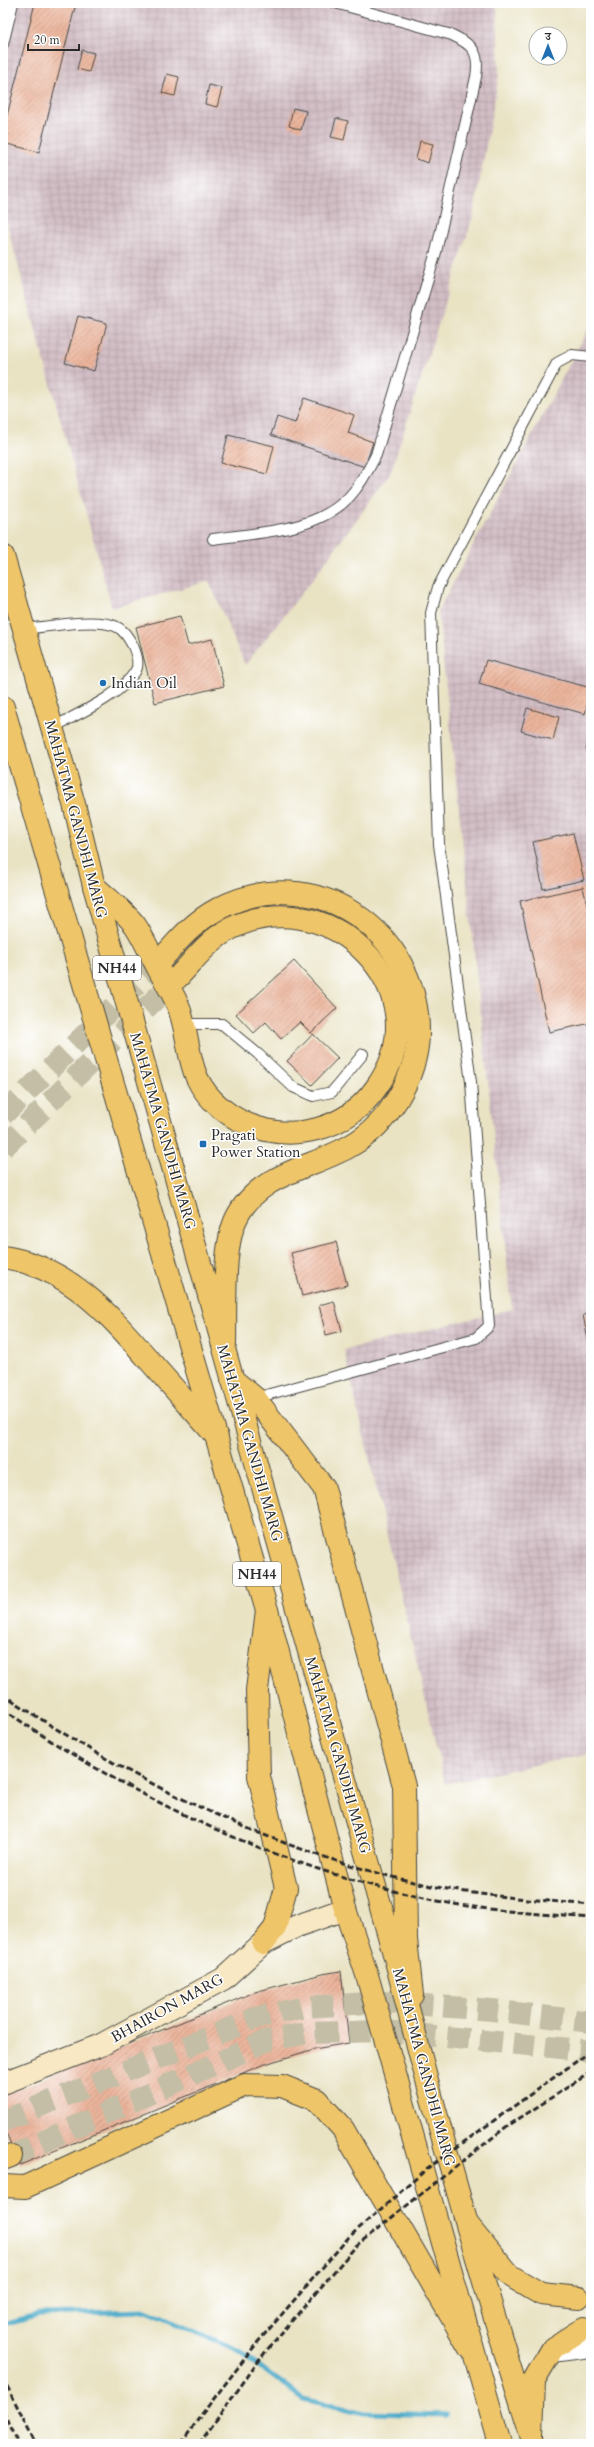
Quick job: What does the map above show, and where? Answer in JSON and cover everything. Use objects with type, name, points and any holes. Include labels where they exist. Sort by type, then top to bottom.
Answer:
[{"type":"main road","name":"MAHATMA GANDHI MARG","points":[[3,556],[393,1954],[418,2050],[503,2350],[533,2441]]},
{"type":"main road","name":"MAHATMA GANDHI MARG","points":[[3,707],[267,1610],[345,1909],[367,1975],[500,2444]]},
{"type":"main road","points":[[94,886],[135,925],[180,1010],[193,1073],[210,1098],[221,1109],[248,1125],[263,1130],[293,1133],[309,1131],[338,1121],[351,1114],[368,1098],[382,1081],[388,1067],[396,1038],[395,1007],[386,981],[363,948],[335,929],[303,918],[270,917],[238,926],[210,942],[177,978]]},
{"type":"main road","points":[[161,960],[189,929],[218,909],[240,900],[268,894],[305,895],[340,906],[372,926],[396,954],[405,970],[416,1004],[418,1039],[415,1057],[402,1092],[388,1113],[366,1135],[350,1146],[270,1181],[250,1197],[236,1219],[228,1246],[225,1351]]},
{"type":"main road","points":[[3,1257],[49,1271],[87,1295],[123,1331],[217,1437]]},
{"type":"main road","points":[[232,1379],[255,1398],[324,1488],[404,1786],[406,1939],[418,2050]]},
{"type":"main road","points":[[263,1943],[275,1928],[286,1888],[259,1776],[257,1690],[267,1610]]},
{"type":"main road","name":"BHAIRON MARG","points":[[3,2083],[100,2045],[223,1979],[263,1943],[297,1926],[345,1909]]},
{"type":"main road","points":[[3,2196],[245,2085],[282,2086],[317,2100],[343,2129],[475,2356]]},
{"type":"main road","points":[[3,2186],[25,2187]]},
{"type":"main road","points":[[468,2225],[509,2275],[541,2294],[579,2298]]},
{"type":"main road","points":[[533,2441],[534,2380],[553,2348],[588,2337]]},
{"type":"lane","points":[[3,44],[13,3]]},
{"type":"lane","points":[[213,539],[294,527],[323,517],[350,497],[364,478],[376,455],[436,252],[476,77],[476,57],[472,47],[465,41],[452,35],[335,3]]},
{"type":"lane","points":[[255,1398],[476,1338],[489,1326],[471,1082],[439,844],[431,612],[438,588],[557,363],[572,355],[591,358]]},
{"type":"lane","points":[[24,629],[97,622],[113,625],[127,634],[137,654],[136,671],[122,687],[88,709],[52,728]]},
{"type":"lane","points":[[183,1024],[222,1024],[258,1054],[292,1087],[313,1096],[332,1092],[363,1054]]},
{"type":"shaded area","points":[[3,3],[497,3],[499,75],[473,217],[390,474],[309,584],[245,665],[209,581],[112,608],[3,210]]},
{"type":"shaded area","points":[[591,324],[591,1753],[445,1784],[344,1350],[512,1309],[438,611]]},
{"type":"building","points":[[35,3],[76,3],[39,152],[3,143],[3,132]]},
{"type":"building","points":[[82,50],[94,53],[89,72],[77,69]]},
{"type":"building","points":[[167,74],[179,77],[175,96],[162,93]]},
{"type":"building","points":[[209,85],[222,88],[217,107],[205,104]]},
{"type":"building","points":[[293,108],[306,111],[301,130],[289,126]]},
{"type":"building","points":[[336,118],[348,121],[344,140],[331,137]]},
{"type":"building","points":[[420,141],[433,144],[428,163],[416,159]]},
{"type":"building","points":[[78,316],[107,323],[94,371],[65,363]]},
{"type":"building","points":[[304,398],[354,415],[348,433],[373,442],[365,467],[271,435],[277,417],[295,423]]},
{"type":"building","points":[[228,435],[274,446],[267,474],[221,463]]},
{"type":"building","points":[[180,616],[188,645],[212,639],[224,686],[155,703],[136,627]]},
{"type":"building","points":[[486,660],[591,688],[585,714],[479,684]]},
{"type":"building","points":[[527,708],[559,717],[553,740],[521,731]]},
{"type":"building","points":[[590,731],[591,732],[591,751],[586,750]]},
{"type":"building","points":[[573,833],[584,880],[543,889],[533,842]]},
{"type":"building","points":[[583,887],[591,923],[591,1023],[549,1032],[520,901]]},
{"type":"building","points":[[294,961],[337,1008],[311,1033],[300,1022],[281,1039],[266,1022],[254,1033],[236,1014]]},
{"type":"building","points":[[313,1034],[338,1058],[312,1085],[287,1061]]},
{"type":"building","points":[[336,1242],[347,1285],[302,1296],[291,1253]]},
{"type":"building","points":[[334,1301],[342,1331],[326,1335],[319,1305]]},
{"type":"building","points":[[591,1314],[591,1350],[590,1350],[583,1315]]},
{"type":"building","points":[[341,1971],[349,2043],[314,2049],[262,2065],[20,2165],[3,2126],[3,2095],[255,1992],[322,1974]]},
{"type":"waterway","points":[[3,2324],[40,2314],[146,2311],[236,2349],[303,2399],[365,2413],[447,2415]]},
{"type":"tunnel","points":[[3,1115],[161,960]]},
{"type":"tunnel","points":[[3,1148],[177,978]]},
{"type":"tunnel","points":[[3,2121],[256,2018],[305,2007],[383,2002],[492,2010],[591,2022]]},
{"type":"tunnel","points":[[11,2156],[266,2041],[307,2033],[383,2031],[591,2051]]},
{"type":"railway","points":[[3,1694],[53,1727],[158,1787],[268,1837],[325,1857],[383,1874],[442,1888],[498,1896],[591,1905]]},
{"type":"railway","points":[[3,1709],[53,1742],[158,1802],[213,1828],[326,1872],[384,1889],[443,1902],[498,1910],[591,1918]]},
{"type":"railway","points":[[181,2444],[202,2414],[257,2343],[349,2237],[429,2167],[591,2051]]},
{"type":"railway","points":[[199,2444],[266,2351],[357,2245],[506,2127],[591,2072]]},
{"type":"railway","points":[[3,2378],[36,2444]]},
{"type":"railway","points":[[3,2411],[19,2444]]},
{"type":"place","name":"Indian Oil","points":[[103,683]]},
{"type":"place","name":"Pragati Power Station","points":[[203,1144]]}]
